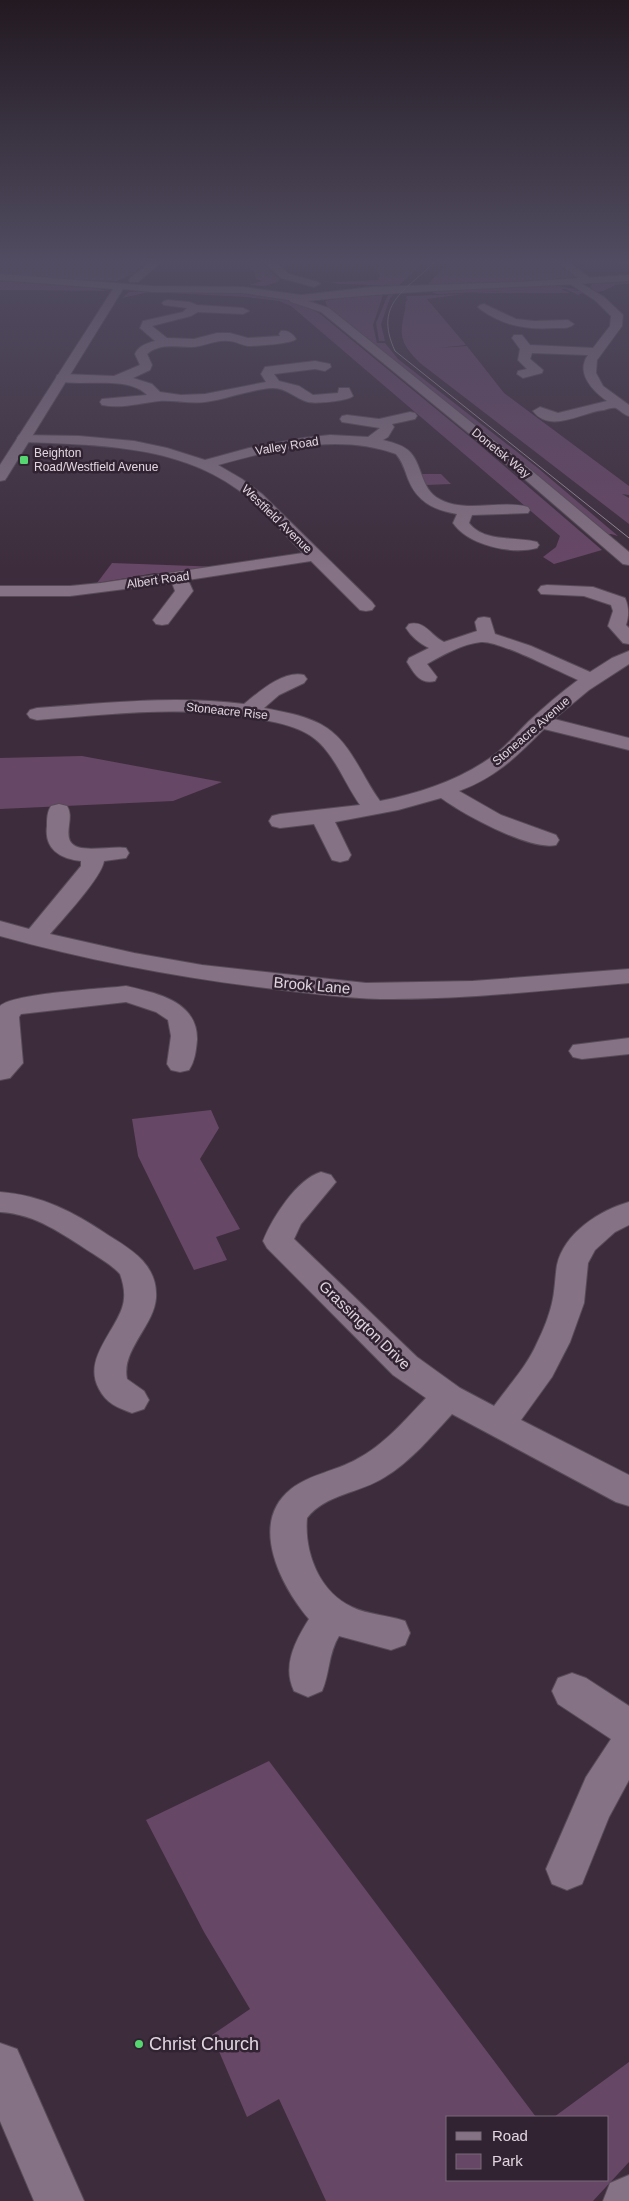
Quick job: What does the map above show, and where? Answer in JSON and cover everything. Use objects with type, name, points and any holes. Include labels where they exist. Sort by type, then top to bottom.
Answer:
[{"type":"street","points":[[0,477],[72,363]]},
{"type":"street","points":[[120,379],[145,367],[145,363]]},
{"type":"street","name":"Donetsk Way","points":[[390,363],[526,473],[629,560]]},
{"type":"street","points":[[523,374],[537,371],[527,363]]},
{"type":"street","points":[[592,363],[590,373],[598,388],[623,408]]},
{"type":"street","points":[[274,384],[267,374],[270,370],[315,365],[325,367]]},
{"type":"street","points":[[62,378],[120,379],[139,384],[159,397]]},
{"type":"street","points":[[107,402],[134,401],[159,397],[181,399],[205,398],[274,384],[294,389],[311,399],[346,396],[344,391]]},
{"type":"street","points":[[540,411],[545,415],[560,417],[571,416],[592,407],[623,408]]},
{"type":"street","points":[[347,419],[381,423],[410,416]]},
{"type":"street","points":[[560,417],[577,426]]},
{"type":"street","points":[[372,441],[386,430],[387,427],[381,423]]},
{"type":"street","name":"Westfield Avenue","points":[[24,438],[134,446],[168,453],[203,464],[240,483],[366,606]]},
{"type":"street","name":"Valley Road","points":[[203,464],[288,444],[345,440],[372,441],[401,451],[407,459],[422,491],[435,502],[467,510],[522,510]]},
{"type":"street","points":[[467,510],[461,523],[472,534],[487,540],[531,545]]},
{"type":"street","points":[[479,555],[481,548],[487,540]]},
{"type":"street","name":"Albert Road","points":[[0,591],[70,591],[315,556]]},
{"type":"street","points":[[162,620],[184,591],[178,577]]},
{"type":"street","points":[[546,590],[602,595],[619,602],[622,611],[617,626],[629,639]]},
{"type":"street","points":[[428,677],[416,662],[481,627],[566,670],[593,680]]},
{"type":"street","points":[[415,628],[423,633],[426,640],[443,648]]},
{"type":"street","name":"Stoneacre Avenue","points":[[280,821],[374,809],[443,790],[481,772],[505,757],[540,722],[617,662],[629,657]]},
{"type":"street","points":[[248,711],[272,691],[297,679]]},
{"type":"street","name":"Stoneacre Rise","points":[[37,714],[173,706],[248,711],[290,720],[322,734],[346,763],[356,784],[374,809]]},
{"type":"street","points":[[540,722],[629,744]]},
{"type":"street","points":[[443,790],[470,809],[492,830],[548,840]]},
{"type":"street","points":[[59,811],[57,837],[60,846],[67,852],[93,855],[118,853]]},
{"type":"street","points":[[322,817],[340,855]]},
{"type":"street","points":[[34,938],[85,877],[92,866],[93,855]]},
{"type":"street","name":"Brook Lane","points":[[0,928],[100,954],[224,976],[323,987],[378,991],[439,990],[629,976]]},
{"type":"street","points":[[0,1072],[10,1063],[6,1006],[126,994],[142,997],[175,1012],[181,1021],[183,1046],[180,1064]]},
{"type":"street","points":[[582,1051],[629,1046]]},
{"type":"street","name":"Grassington Drive","points":[[321,1182],[281,1230],[278,1241],[405,1366],[448,1397],[629,1492]]},
{"type":"street","points":[[0,1202],[25,1204],[45,1210],[65,1220],[132,1267],[139,1284],[140,1300],[133,1323],[110,1366],[110,1376],[117,1392],[132,1400]]},
{"type":"street","points":[[499,1424],[540,1368],[554,1342],[568,1304],[572,1263],[583,1244],[604,1225],[629,1212]]},
{"type":"street","points":[[391,1633],[361,1626],[332,1616],[318,1604],[292,1560],[288,1540],[288,1523],[294,1507],[307,1497],[369,1469],[388,1456],[448,1397]]},
{"type":"street","points":[[308,1679],[308,1660],[316,1637],[332,1616]]},
{"type":"street","points":[[572,1691],[629,1728]]},
{"type":"street","points":[[566,1870],[602,1785],[629,1748]]},
{"type":"street","points":[[0,2066],[59,2201]]},
{"type":"green space","points":[[357,363],[380,363],[475,441],[602,550],[554,564],[543,557],[556,547],[560,536]]},
{"type":"green space","points":[[395,363],[403,363],[539,469],[618,536],[611,534],[603,535]]},
{"type":"green space","points":[[420,363],[480,363],[504,393],[629,486],[629,495],[622,494],[629,498],[629,524]]},
{"type":"green space","points":[[419,474],[441,474],[451,484],[426,485]]},
{"type":"green space","points":[[112,563],[221,567],[175,574],[155,573],[97,583]]},
{"type":"green space","points":[[82,756],[222,782],[173,801],[0,809],[0,758]]},
{"type":"green space","points":[[211,1110],[219,1128],[200,1159],[240,1229],[216,1237],[227,1260],[194,1270],[138,1156],[132,1119]]},
{"type":"green space","points":[[269,1761],[535,2116],[446,2116],[446,2181],[609,2181],[609,2116],[555,2116],[629,2062],[629,2162],[593,2201],[326,2201],[279,2099],[247,2117],[212,2035],[250,2009],[204,1932],[146,1820]]},
{"type":"tram line","points":[[410,363],[629,538]]},
{"type":"place","name":"Beighton Road/Westfield Avenue","points":[[24,460]]},
{"type":"place","name":"Christ Church","points":[[139,2044]]}]
